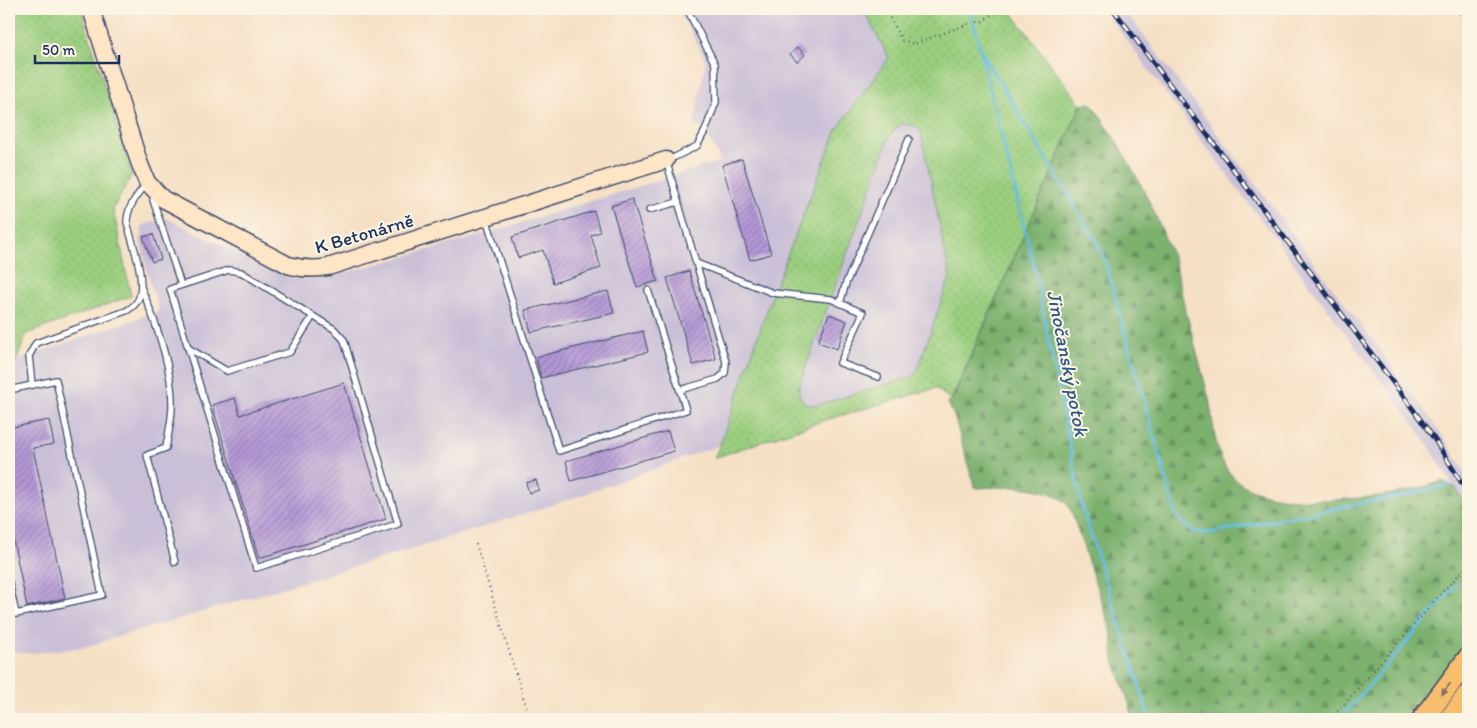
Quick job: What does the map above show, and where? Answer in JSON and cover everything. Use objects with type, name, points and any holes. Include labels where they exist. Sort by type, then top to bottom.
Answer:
[{"type":"highway","points":[[1423,719],[1468,659]]},
{"type":"highway","points":[[1450,719],[1468,695]]},
{"type":"street","points":[[92,9],[139,162],[152,187]]},
{"type":"street","name":"K Betonárně","points":[[152,187],[171,203],[288,265],[314,270],[666,160]]},
{"type":"lane","points":[[680,390],[718,379],[725,373],[726,362],[666,160],[696,146],[705,131],[716,102],[716,64],[687,9]]},
{"type":"lane","points":[[840,303],[846,283],[909,139]]},
{"type":"lane","points":[[152,187],[153,200],[181,285]]},
{"type":"lane","points":[[32,385],[29,356],[36,344],[126,311],[137,302],[141,279],[126,222],[128,209],[152,187]]},
{"type":"lane","points":[[649,210],[678,202]]},
{"type":"lane","points":[[486,217],[559,450],[686,410],[648,290]]},
{"type":"lane","points":[[696,263],[773,293],[831,299],[863,313],[840,363],[878,377]]},
{"type":"lane","points":[[236,270],[334,329],[344,340],[398,524],[256,568],[170,289],[181,285],[221,272],[236,270]]},
{"type":"lane","points":[[141,287],[152,313],[169,374],[172,406],[166,448],[147,455],[175,562]]},
{"type":"lane","points":[[188,348],[227,371],[290,352],[313,316]]},
{"type":"lane","points":[[9,390],[56,380],[102,595],[16,614],[9,582]]},
{"type":"path","points":[[885,9],[902,40],[914,44],[974,22],[981,22],[1000,9]]},
{"type":"path","points":[[1457,9],[1468,28]]},
{"type":"path","points":[[476,544],[530,719]]},
{"type":"path","points":[[1332,719],[1445,589],[1468,566]]},
{"type":"shaded area","points":[[679,9],[863,9],[890,58],[837,129],[771,299],[720,445],[565,501],[417,548],[84,647],[35,653],[21,653],[9,650],[9,363],[159,311],[147,271],[140,238],[143,237],[141,226],[166,218],[291,278],[313,279],[334,276],[472,238],[721,161],[705,131],[694,124],[706,61]]},
{"type":"shaded area","points":[[1103,9],[1124,9],[1414,396],[1468,476],[1468,510],[1426,441]]},
{"type":"shaded area","points":[[903,124],[916,126],[921,132],[950,277],[915,376],[810,406],[800,397],[799,386],[889,138],[895,129]]},
{"type":"green space","points":[[9,9],[81,9],[132,175],[113,209],[131,296],[26,334],[17,360],[9,363]]},
{"type":"green space","points":[[863,9],[1009,9],[1081,105],[951,400],[936,388],[822,421],[714,458],[775,287],[837,129],[889,58]],"holes":[[[903,124],[916,126],[921,132],[950,277],[915,376],[817,405],[805,403],[801,398],[799,386],[889,138],[895,129]]]},
{"type":"green space","points":[[1091,103],[1138,179],[1154,211],[1172,256],[1209,399],[1219,451],[1227,470],[1234,478],[1251,489],[1276,496],[1304,500],[1335,500],[1396,493],[1422,488],[1442,481],[1456,488],[1468,510],[1468,637],[1413,719],[1133,719],[1114,660],[1112,633],[1068,505],[1049,493],[1038,490],[1012,487],[977,488],[974,486],[954,415],[947,402],[952,400],[1081,105]]},
{"type":"building","points":[[798,47],[805,55],[797,62],[790,54]]},
{"type":"building","points":[[742,159],[771,254],[750,260],[722,165]]},
{"type":"building","points":[[632,199],[658,281],[637,287],[611,206]]},
{"type":"building","points":[[594,211],[600,232],[591,235],[601,268],[553,283],[543,250],[518,258],[512,237]]},
{"type":"building","points":[[153,234],[161,259],[152,262],[143,237]]},
{"type":"building","points":[[689,271],[716,359],[693,365],[667,278]]},
{"type":"building","points":[[608,291],[614,313],[531,332],[525,310]]},
{"type":"building","points":[[829,314],[847,321],[837,349],[818,342]]},
{"type":"building","points":[[643,331],[648,352],[541,378],[536,357]]},
{"type":"building","points":[[344,383],[386,519],[259,558],[212,405],[235,398],[240,415]]},
{"type":"building","points":[[49,420],[54,444],[33,448],[65,598],[27,607],[9,520],[9,428]]},
{"type":"building","points":[[668,431],[674,451],[571,481],[566,461]]},
{"type":"building","points":[[536,480],[539,490],[529,493],[526,483]]},
{"type":"waterway","name":"Jinočanský potok","points":[[970,9],[1034,266],[1082,507],[1150,719]]},
{"type":"waterway","points":[[982,53],[1102,251],[1177,518],[1194,532],[1209,533],[1449,485]]},
{"type":"waterway","points":[[1340,719],[1456,585]]},
{"type":"railway","points":[[1113,9],[1407,401],[1433,437],[1468,493]]}]
